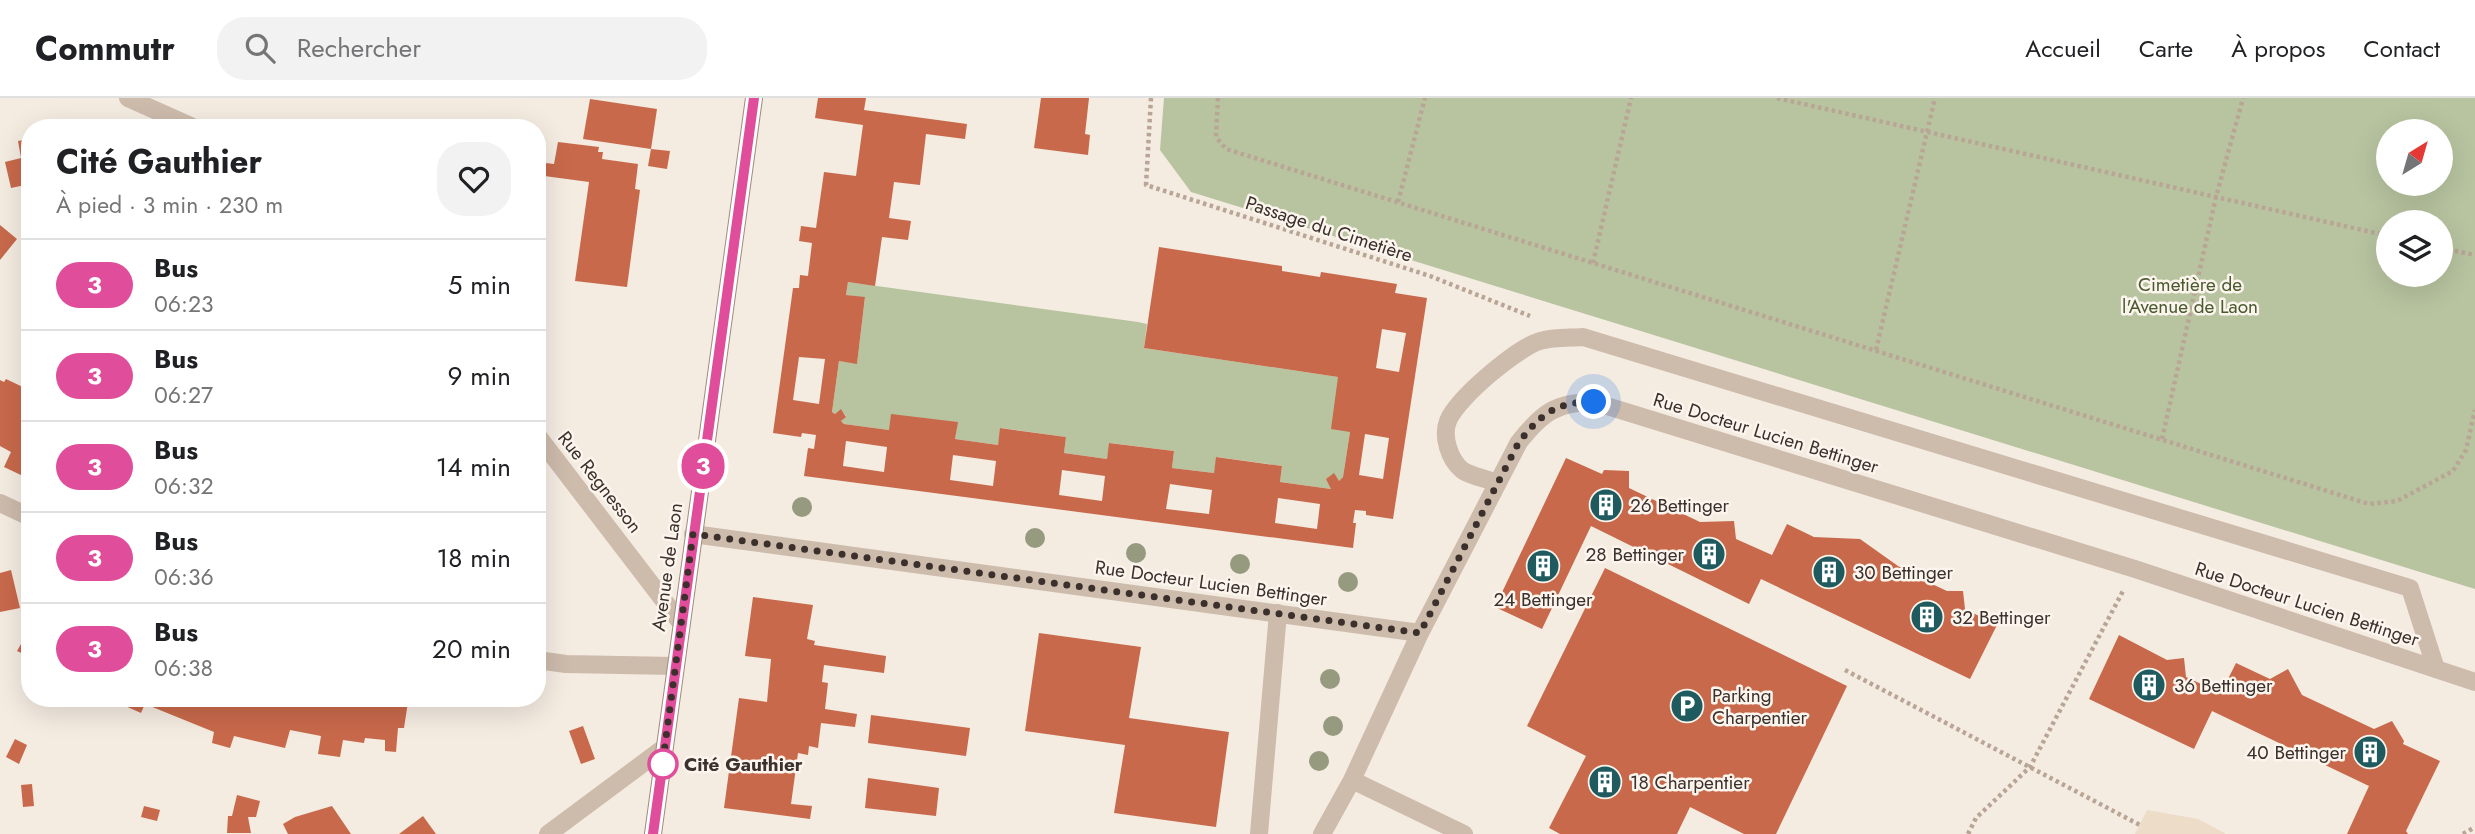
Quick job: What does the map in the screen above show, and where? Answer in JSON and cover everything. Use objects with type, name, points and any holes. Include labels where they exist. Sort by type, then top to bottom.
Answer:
[{"type":"main road","name":"Avenue de Laon","points":[[653,834],[754,98]]},
{"type":"street","points":[[128,98],[175,119]]},
{"type":"street","points":[[1497,483],[1462,470],[1450,453],[1446,438],[1448,420],[1473,390],[1503,362],[1541,341],[1583,337],[2410,588],[2436,669]]},
{"type":"street","name":"Rue Docteur Lucien Bettinger","points":[[693,534],[1420,633],[1519,442],[1532,425],[1549,411],[1572,402],[1594,402],[2135,569],[2475,682]]},
{"type":"street","name":"Rue Regnesson","points":[[546,447],[681,623]]},
{"type":"street","points":[[0,503],[21,513]]},
{"type":"street","points":[[1259,834],[1279,613]]},
{"type":"street","points":[[1322,834],[1352,780],[1420,633]]},
{"type":"street","points":[[546,661],[675,666]]},
{"type":"street","points":[[548,834],[665,747]]},
{"type":"street","points":[[1352,780],[1464,834]]},
{"type":"path","name":"Passage du Cimetière","points":[[1151,98],[1146,185],[1430,276],[1532,317]]},
{"type":"path","points":[[1218,98],[1216,137],[1226,149],[2369,504],[2397,501],[2453,471],[2466,450],[2475,410]]},
{"type":"path","points":[[1398,202],[1425,98]]},
{"type":"path","points":[[1593,263],[1631,98]]},
{"type":"path","points":[[1777,98],[2376,233]]},
{"type":"path","points":[[1876,350],[1935,98]]},
{"type":"path","points":[[2162,439],[2216,197],[2243,98]]},
{"type":"path","points":[[2453,250],[2475,255]]},
{"type":"path","points":[[1968,834],[1976,818],[2030,767],[2135,569]]},
{"type":"path","points":[[1845,670],[2140,825]]},
{"type":"path","points":[[2463,834],[2475,827]]},
{"type":"green space","name":"Cimetière de l'Avenue de Laon","points":[[1164,98],[2475,98],[2475,589],[1191,192],[1160,150]]},
{"type":"green space","points":[[848,282],[1138,322],[1147,324],[1144,348],[1338,377],[1350,432],[1343,477],[1331,489],[1280,482],[1282,466],[1217,457],[1214,473],[1172,468],[1174,451],[1110,443],[1107,459],[1064,453],[1066,437],[1001,428],[998,445],[955,439],[957,423],[889,430],[844,424],[841,421],[846,416],[841,410],[835,414],[832,412],[839,361],[857,363],[865,298],[846,295]]},
{"type":"shaded area","points":[[2147,810],[2198,819],[2226,834],[2135,834]]},
{"type":"building","points":[[818,98],[866,98],[864,110],[967,124],[965,139],[926,134],[920,185],[894,182],[889,218],[911,221],[908,240],[882,237],[875,286],[848,282],[846,295],[865,297],[857,364],[839,361],[832,412],[835,414],[841,409],[846,417],[841,421],[844,424],[889,430],[891,414],[958,422],[955,439],[998,445],[1000,428],[1066,437],[1064,453],[1107,459],[1109,443],[1174,451],[1172,468],[1214,473],[1216,457],[1282,466],[1280,482],[1331,489],[1326,479],[1334,473],[1339,481],[1343,477],[1350,432],[1331,429],[1338,377],[1144,348],[1159,247],[1282,266],[1282,271],[1320,277],[1321,272],[1397,284],[1395,293],[1427,298],[1393,519],[1366,515],[1366,511],[1355,510],[1353,548],[804,476],[808,448],[814,449],[816,435],[802,433],[801,437],[773,433],[793,288],[799,288],[800,275],[808,276],[812,243],[799,241],[801,226],[816,228],[824,172],[856,176],[863,125],[815,118]],"holes":[[[1382,329],[1406,333],[1399,372],[1376,368]],[[799,357],[825,359],[819,404],[793,400]],[[1365,434],[1389,438],[1383,479],[1359,475]],[[846,441],[887,447],[884,472],[843,466]],[[953,455],[996,461],[993,486],[950,480]],[[1062,470],[1105,476],[1102,501],[1059,495]],[[1170,484],[1212,490],[1209,514],[1166,509]],[[1278,498],[1320,504],[1317,529],[1275,523]]]},
{"type":"building","points":[[1041,98],[1089,98],[1085,134],[1090,135],[1088,155],[1034,148]]},
{"type":"building","points":[[590,99],[657,109],[651,149],[583,139]]},
{"type":"building","points":[[558,142],[599,147],[598,152],[603,152],[602,159],[638,164],[635,189],[640,190],[627,287],[575,281],[589,182],[546,176],[546,163],[554,164]]},
{"type":"building","points":[[651,149],[670,151],[667,169],[648,166]]},
{"type":"building","points":[[21,158],[21,186],[11,188],[5,162]]},
{"type":"building","points":[[0,225],[17,239],[0,260]]},
{"type":"building","points":[[6,379],[21,386],[21,475],[4,467],[11,452],[0,446],[0,380],[4,382]]},
{"type":"building","points":[[1566,458],[1602,474],[1604,470],[1629,471],[1629,488],[1700,522],[1734,521],[1736,539],[1772,555],[1787,524],[1814,537],[1860,539],[1898,566],[1932,584],[1947,591],[1963,591],[1965,609],[1997,625],[1970,679],[1761,579],[1749,604],[1591,526],[1542,629],[1495,607]]},
{"type":"building","name":"Parking Charpentier","points":[[1605,568],[1847,686],[1776,834],[1744,834],[1690,807],[1677,834],[1560,834],[1549,828],[1586,756],[1527,726]]},
{"type":"building","points":[[11,570],[20,608],[0,612],[0,573]]},
{"type":"building","points":[[753,597],[813,605],[807,639],[815,641],[814,645],[886,656],[884,673],[824,665],[822,682],[828,683],[825,709],[857,714],[855,727],[821,723],[818,748],[809,746],[808,755],[798,753],[791,804],[812,806],[810,819],[724,808],[739,698],[767,702],[771,659],[745,656]]},
{"type":"building","points":[[1039,633],[1141,647],[1129,718],[1229,732],[1216,827],[1114,813],[1125,745],[1025,731]]},
{"type":"building","points":[[2119,635],[2167,660],[2184,658],[2186,677],[2221,693],[2236,663],[2270,679],[2288,669],[2302,695],[2374,729],[2392,721],[2404,741],[2403,744],[2440,761],[2406,831],[2408,834],[2347,834],[2369,786],[2212,711],[2194,749],[2089,699]]},
{"type":"building","points":[[127,707],[144,707],[141,713]]},
{"type":"building","points":[[152,707],[407,707],[404,728],[398,728],[396,752],[385,751],[385,740],[365,738],[364,743],[343,740],[340,757],[318,754],[321,736],[290,730],[285,748],[234,736],[230,748],[212,743],[214,732]]},
{"type":"building","points":[[871,715],[970,728],[966,756],[868,743]]},
{"type":"building","points":[[583,726],[595,759],[581,764],[569,731]]},
{"type":"building","points":[[15,739],[27,745],[19,764],[6,757]]},
{"type":"building","points":[[868,778],[939,788],[936,816],[865,808]]},
{"type":"building","points":[[32,784],[34,806],[23,807],[21,785]]},
{"type":"building","points":[[237,795],[260,801],[256,817],[248,817],[251,833],[227,833],[228,816],[232,816]]},
{"type":"building","points":[[144,806],[160,810],[157,821],[141,817]]},
{"type":"building","points":[[332,806],[351,834],[288,834],[283,824],[295,817]]},
{"type":"building","points":[[423,816],[436,834],[399,834]]},
{"type":"bus line","name":"3","points":[[653,834],[754,98]]},
{"type":"place","name":"26 Bettinger","points":[[1606,505]]},
{"type":"place","name":"28 Bettinger","points":[[1709,554]]},
{"type":"place","name":"24 Bettinger","points":[[1543,566]]},
{"type":"place","name":"30 Bettinger","points":[[1829,572]]},
{"type":"place","name":"32 Bettinger","points":[[1927,617]]},
{"type":"place","name":"36 Bettinger","points":[[2149,685]]},
{"type":"place","name":"Parking Charpentier","points":[[1687,706]]},
{"type":"place","name":"40 Bettinger","points":[[2370,752]]},
{"type":"place","name":"Cité Gauthier","points":[[663,764]]},
{"type":"place","name":"18 Charpentier","points":[[1605,782]]},
{"type":"route","points":[[663,764],[662,768],[693,534],[1420,633],[1519,442],[1532,425],[1549,411],[1572,402],[1594,402]]}]
